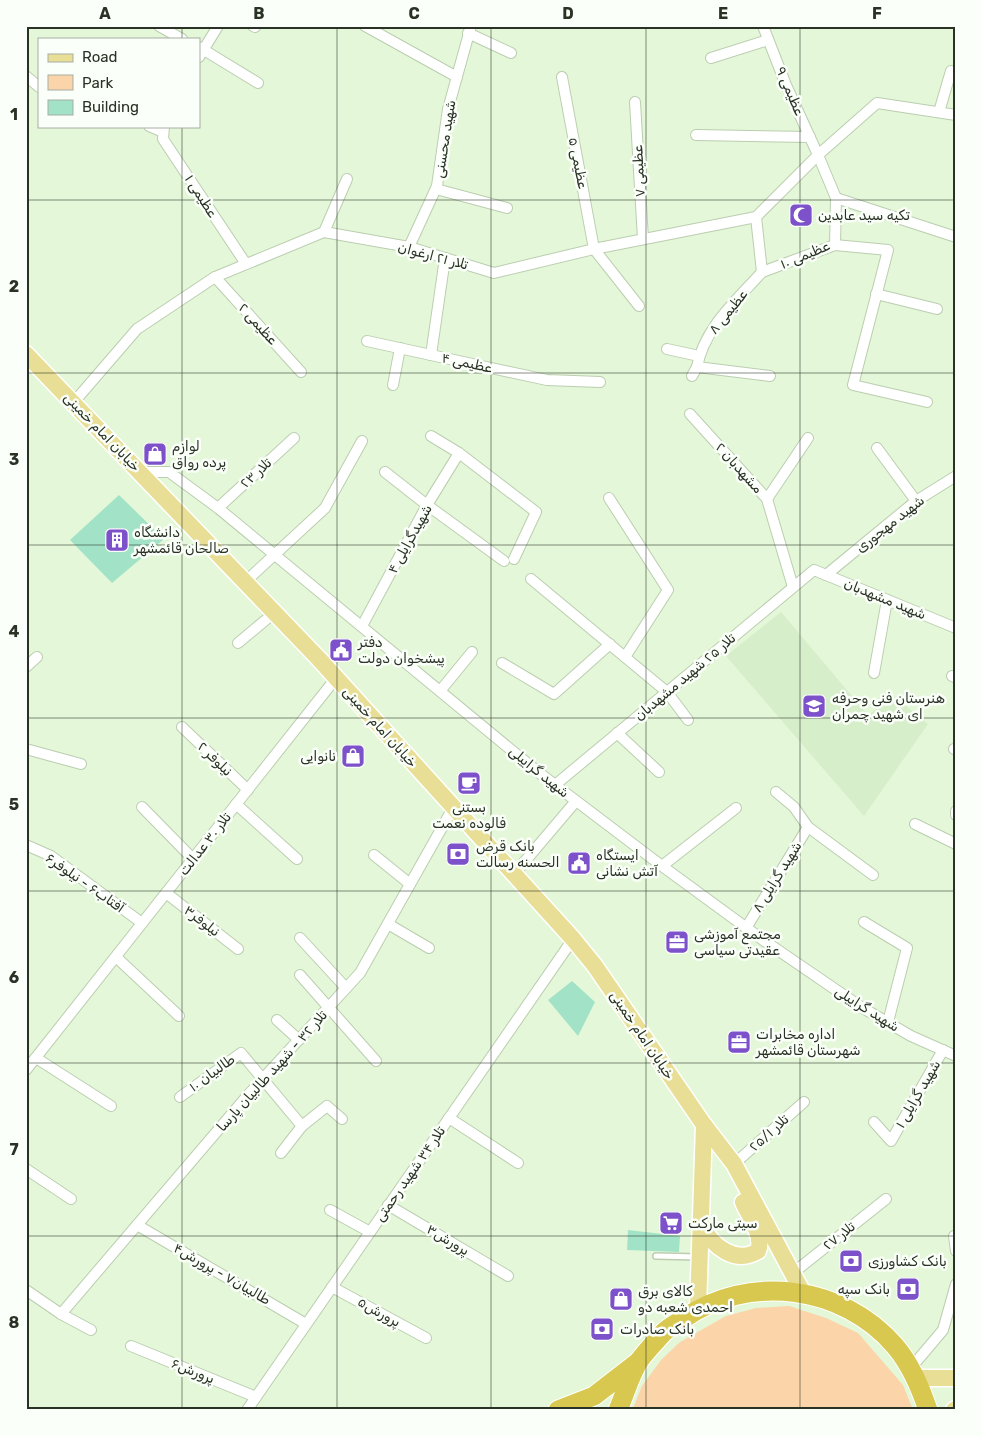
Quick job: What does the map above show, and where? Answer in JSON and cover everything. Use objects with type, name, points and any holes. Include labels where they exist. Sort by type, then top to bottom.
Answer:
[{"type":"highway","points":[[558,1410],[594,1396],[639,1361],[665,1331],[698,1308],[736,1294],[770,1290],[803,1293],[833,1302],[871,1323],[896,1346],[914,1374],[928,1410]]},
{"type":"highway","points":[[618,1410],[639,1361]]},
{"type":"main road","name":"خیابان امام خمینی","points":[[26,354],[336,678],[573,939],[595,966],[734,1166],[803,1293]]},
{"type":"main road","points":[[698,1308],[704,1125]]},
{"type":"main road","points":[[702,1227],[708,1238],[722,1250],[744,1258],[758,1252],[760,1241],[737,1191],[734,1166]]},
{"type":"main road","points":[[914,1374],[956,1378]]},
{"type":"street","points":[[159,26],[180,38]]},
{"type":"street","points":[[218,26],[200,52],[258,83]]},
{"type":"street","points":[[365,26],[457,77]]},
{"type":"street","name":"عظیمی ۹","points":[[763,26],[786,84],[818,155]]},
{"type":"street","points":[[470,30],[511,53]]},
{"type":"street","name":"شهید محسنی","points":[[409,247],[436,189],[448,109],[470,30]]},
{"type":"street","points":[[711,58],[768,40]]},
{"type":"street","points":[[939,112],[951,71]]},
{"type":"street","points":[[26,76],[38,86]]},
{"type":"street","name":"عظیمی ۵","points":[[562,76],[594,249]]},
{"type":"street","name":"عظیمی ۷","points":[[635,102],[643,239]]},
{"type":"street","points":[[762,272],[756,217],[818,155],[877,103],[956,114]]},
{"type":"street","name":"عظیمی ۱","points":[[163,129],[163,139],[246,264]]},
{"type":"street","points":[[696,135],[810,136]]},
{"type":"street","name":"عظیمی ۱۰","points":[[762,272],[835,245],[836,198],[818,155]]},
{"type":"street","points":[[74,402],[138,330],[215,277],[324,232],[347,179]]},
{"type":"street","points":[[436,189],[507,208]]},
{"type":"street","points":[[836,198],[956,237]]},
{"type":"street","name":"تلار ۲۱ ارغوان","points":[[324,232],[409,247],[494,273],[594,249],[756,217]]},
{"type":"street","points":[[835,245],[888,250],[853,385],[927,402]]},
{"type":"street","points":[[594,249],[639,306]]},
{"type":"street","name":"عظیمی ۴","points":[[445,258],[431,355],[547,380],[600,382]]},
{"type":"street","name":"عظیمی ۸","points":[[696,366],[712,329],[762,272]]},
{"type":"street","name":"عظیمی ۲","points":[[215,277],[301,372]]},
{"type":"street","points":[[876,294],[938,310]]},
{"type":"street","points":[[367,340],[431,355]]},
{"type":"street","points":[[393,385],[400,348]]},
{"type":"street","points":[[666,350],[696,366],[770,376]]},
{"type":"street","name":"مشهدبان ۲","points":[[690,414],[767,498],[793,587]]},
{"type":"street","points":[[432,436],[459,453],[536,512],[514,559]]},
{"type":"street","name":"تلار ۲۳","points":[[218,508],[294,438]]},
{"type":"street","points":[[767,498],[808,438]]},
{"type":"street","points":[[245,582],[273,554],[325,508],[362,441]]},
{"type":"street","points":[[877,448],[916,501]]},
{"type":"street","name":"شهیدگرایلی ۴","points":[[362,626],[427,505],[459,453]]},
{"type":"street","name":"شهید گراییلی","points":[[140,472],[169,472],[218,508],[555,785],[746,928],[861,1007],[911,1036],[956,1056]]},
{"type":"street","points":[[386,472],[427,505],[504,561]]},
{"type":"street","name":"شهید مهجوری","points":[[826,575],[916,501],[956,476]]},
{"type":"street","points":[[609,498],[668,590],[625,657]]},
{"type":"street","name":"تلار ۲۵ شهید مشهدبان","points":[[555,785],[814,570]]},
{"type":"street","name":"شهید مشهدبان","points":[[814,570],[956,628]]},
{"type":"street","points":[[531,579],[667,692],[688,720]]},
{"type":"street","points":[[874,673],[887,600]]},
{"type":"street","points":[[238,643],[274,612]]},
{"type":"street","points":[[502,663],[554,694],[610,644]]},
{"type":"street","points":[[440,691],[472,652]]},
{"type":"street","points":[[26,667],[36,657]]},
{"type":"street","name":"تلار ۳۰ عدالت","points":[[26,1070],[336,678]]},
{"type":"street","name":"نیلوفر ۲","points":[[182,727],[248,790]]},
{"type":"street","points":[[617,733],[659,772]]},
{"type":"street","points":[[26,749],[81,764]]},
{"type":"street","points":[[776,792],[794,807],[808,827],[873,875]]},
{"type":"street","points":[[515,873],[576,801]]},
{"type":"street","points":[[236,804],[298,858]]},
{"type":"street","points":[[142,807],[193,859]]},
{"type":"street","name":"تلار ۳۲ - شهید طالبیان پارسا","points":[[61,1314],[263,1078],[360,973],[454,808]]},
{"type":"street","points":[[662,866],[736,808]]},
{"type":"street","points":[[915,824],[956,844]]},
{"type":"street","name":"شهید گرایلی ۸","points":[[746,928],[808,827]]},
{"type":"street","name":"آفتاب۶ - نیلوفر۶","points":[[26,845],[51,856],[142,923]]},
{"type":"street","points":[[374,855],[410,884]]},
{"type":"street","name":"نیلوفر۳","points":[[166,893],[238,949]]},
{"type":"street","points":[[864,922],[907,948],[888,1022]]},
{"type":"street","points":[[388,924],[429,948]]},
{"type":"street","points":[[300,938],[346,988]]},
{"type":"street","name":"تلار ۳۴ شهید رحمتی","points":[[247,1410],[573,939]]},
{"type":"street","points":[[116,957],[180,1016]]},
{"type":"street","points":[[300,974],[376,1062]]},
{"type":"street","points":[[277,1020],[298,1040]]},
{"type":"street","name":"شهید گرایلی ۱","points":[[874,1122],[891,1141],[943,1050]]},
{"type":"street","name":"طالبیان ۱۰","points":[[180,1097],[241,1052],[263,1078]]},
{"type":"street","points":[[36,1058],[111,1106]]},
{"type":"street","points":[[263,1078],[302,1126]]},
{"type":"street","name":"تلار ۲۵/۱","points":[[734,1166],[804,1102]]},
{"type":"street","points":[[281,1153],[302,1126],[327,1106],[342,1119]]},
{"type":"street","points":[[449,1118],[518,1163]]},
{"type":"street","points":[[26,1169],[71,1199]]},
{"type":"street","name":"تلار ۲۷","points":[[793,1273],[886,1199]]},
{"type":"street","name":"پرورش۳","points":[[388,1205],[508,1276]]},
{"type":"street","points":[[330,1210],[370,1232]]},
{"type":"street","name":"طالبیان۷ - پرورش۴","points":[[137,1225],[306,1324]]},
{"type":"street","points":[[954,1236],[956,1251]]},
{"type":"street","points":[[914,1374],[943,1330],[956,1284]]},
{"type":"street","name":"پرورش۵","points":[[332,1287],[426,1338]]},
{"type":"street","points":[[26,1290],[61,1314],[91,1330]]},
{"type":"street","name":"پرورش۶","points":[[131,1346],[256,1397]]},
{"type":"lane","points":[[656,1256],[699,1257]]},
{"type":"shaded area","name":"هنرستان فنی وحرفه ای شهید چمران","points":[[781,612],[868,715],[894,696],[928,724],[864,816],[726,656]]},
{"type":"green space","points":[[789,1306],[826,1318],[858,1333],[903,1385],[913,1410],[651,1410],[633,1408],[642,1386],[661,1360],[680,1342],[726,1316],[756,1308]]},
{"type":"building","name":"دانشگاه صالحان قائمشهر","points":[[119,495],[164,539],[112,583],[70,540]]},
{"type":"building","points":[[572,981],[595,1002],[578,1036],[548,1000]]},
{"type":"building","points":[[628,1230],[680,1236],[679,1252],[627,1250]]},
{"type":"place","name":"تکیه سید عابدین","points":[[801,215]]},
{"type":"place","name":"لوازم پرده رواق","points":[[155,454]]},
{"type":"place","name":"دانشگاه صالحان قائمشهر","points":[[117,540]]},
{"type":"place","name":"دفتر پیشخوان دولت","points":[[341,650]]},
{"type":"place","name":"هنرستان فنی وحرفه ای شهید چمران","points":[[814,706]]},
{"type":"place","name":"نانوایی","points":[[353,756]]},
{"type":"place","name":"بستنی فالوده نعمت","points":[[469,783]]},
{"type":"place","name":"بانک قرض الحسنه رسالت","points":[[458,854]]},
{"type":"place","name":"ایستگاه آتش نشانی","points":[[579,863]]},
{"type":"place","name":"مجتمع آموزشی عقیدتی سیاسی","points":[[677,942]]},
{"type":"place","name":"اداره مخابرات شهرستان قائمشهر","points":[[739,1042]]},
{"type":"place","name":"سیتی مارکت","points":[[671,1223]]},
{"type":"place","name":"بانک کشاورزی","points":[[851,1261]]},
{"type":"place","name":"بانک سپه","points":[[908,1289]]},
{"type":"place","name":"کالای برق احمدی شعبه دو","points":[[621,1299]]},
{"type":"place","name":"بانک صادرات","points":[[602,1329]]}]
